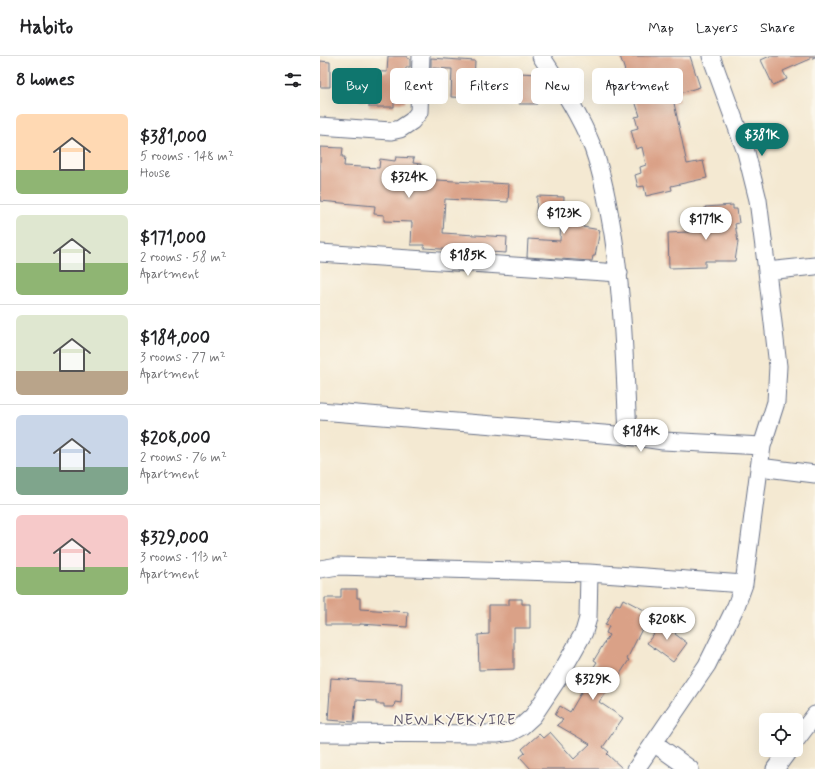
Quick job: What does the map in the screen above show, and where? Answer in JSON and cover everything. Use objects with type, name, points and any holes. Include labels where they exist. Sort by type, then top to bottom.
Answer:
[{"type":"street","points":[[320,126],[391,131],[400,129],[412,121],[419,112],[421,56]]},
{"type":"street","points":[[541,56],[558,81],[581,122],[592,148],[606,190],[619,273],[628,436]]},
{"type":"street","points":[[636,769],[707,665],[736,606],[744,584],[762,446],[776,402],[778,366],[758,200],[746,152],[711,56]]},
{"type":"street","points":[[320,253],[619,273]]},
{"type":"street","points":[[767,271],[815,266]]},
{"type":"street","points":[[320,411],[628,436],[663,441],[762,446]]},
{"type":"street","points":[[759,467],[815,474]]},
{"type":"street","points":[[320,569],[346,566],[589,573],[744,584]]},
{"type":"street","points":[[320,733],[497,734],[511,732],[522,726],[533,716],[549,692],[584,632],[588,618],[589,573]]},
{"type":"street","points":[[803,731],[815,715]]},
{"type":"street","points":[[654,743],[690,769]]},
{"type":"street","points":[[775,769],[784,757]]},
{"type":"building","points":[[388,56],[407,56],[407,58],[410,59],[410,67],[390,68],[390,104],[394,104],[394,107],[369,107],[369,104],[382,104],[382,72],[387,72]]},
{"type":"building","points":[[620,56],[690,56],[700,87],[683,92],[683,68],[624,68]]},
{"type":"building","points":[[770,56],[815,57],[783,71],[787,79],[773,85],[761,60]]},
{"type":"building","points":[[431,58],[475,61],[475,68],[456,68],[456,97],[451,97],[452,69],[431,68]]},
{"type":"building","points":[[320,61],[330,62],[330,87],[320,87]]},
{"type":"building","points":[[523,73],[531,74],[531,104],[523,104]]},
{"type":"building","points":[[636,104],[674,104],[687,164],[703,161],[707,178],[671,186],[672,190],[646,196],[644,186],[638,187],[635,175],[641,173],[640,167],[646,165],[642,147],[636,149],[631,130],[638,128],[635,117],[640,116]]},
{"type":"building","points":[[320,147],[343,148],[342,157],[345,157],[344,166],[379,168],[380,159],[395,161],[396,157],[414,158],[413,163],[421,164],[419,179],[509,184],[508,202],[445,199],[443,233],[507,237],[506,253],[424,248],[424,245],[411,245],[412,222],[384,221],[384,215],[374,214],[375,206],[320,201]]},
{"type":"building","points":[[537,196],[564,197],[563,215],[584,217],[583,227],[600,230],[595,256],[593,256],[592,261],[527,257],[528,239],[560,241],[561,217],[536,216]]},
{"type":"building","points":[[733,205],[733,209],[737,209],[739,223],[735,224],[738,242],[735,261],[705,261],[705,267],[669,268],[668,233],[707,231],[707,216],[705,207]]},
{"type":"building","points":[[341,589],[357,589],[357,598],[360,598],[360,609],[408,612],[407,627],[360,624],[325,625],[325,598],[341,598]]},
{"type":"building","points":[[509,599],[522,599],[522,604],[530,604],[530,628],[514,628],[514,669],[479,670],[478,635],[489,634],[489,605],[509,605]]},
{"type":"building","points":[[623,599],[650,613],[627,659],[629,660],[611,688],[609,687],[599,702],[623,718],[603,747],[609,752],[607,754],[623,769],[531,769],[520,757],[525,753],[522,749],[539,734],[543,738],[550,732],[574,759],[590,744],[557,725],[563,720],[555,715],[560,706],[570,712],[584,688],[581,686],[597,662],[594,660],[609,635],[606,633],[609,626],[605,625],[616,604],[620,605]]},
{"type":"building","points":[[664,620],[678,630],[675,634],[687,643],[673,662],[647,643]]},
{"type":"building","points":[[331,678],[402,683],[401,703],[395,702],[394,707],[384,707],[384,704],[376,704],[376,701],[356,700],[354,722],[328,720]]},
{"type":"district","name":"NEW KYEKYIRE","points":[[455,720]]}]
